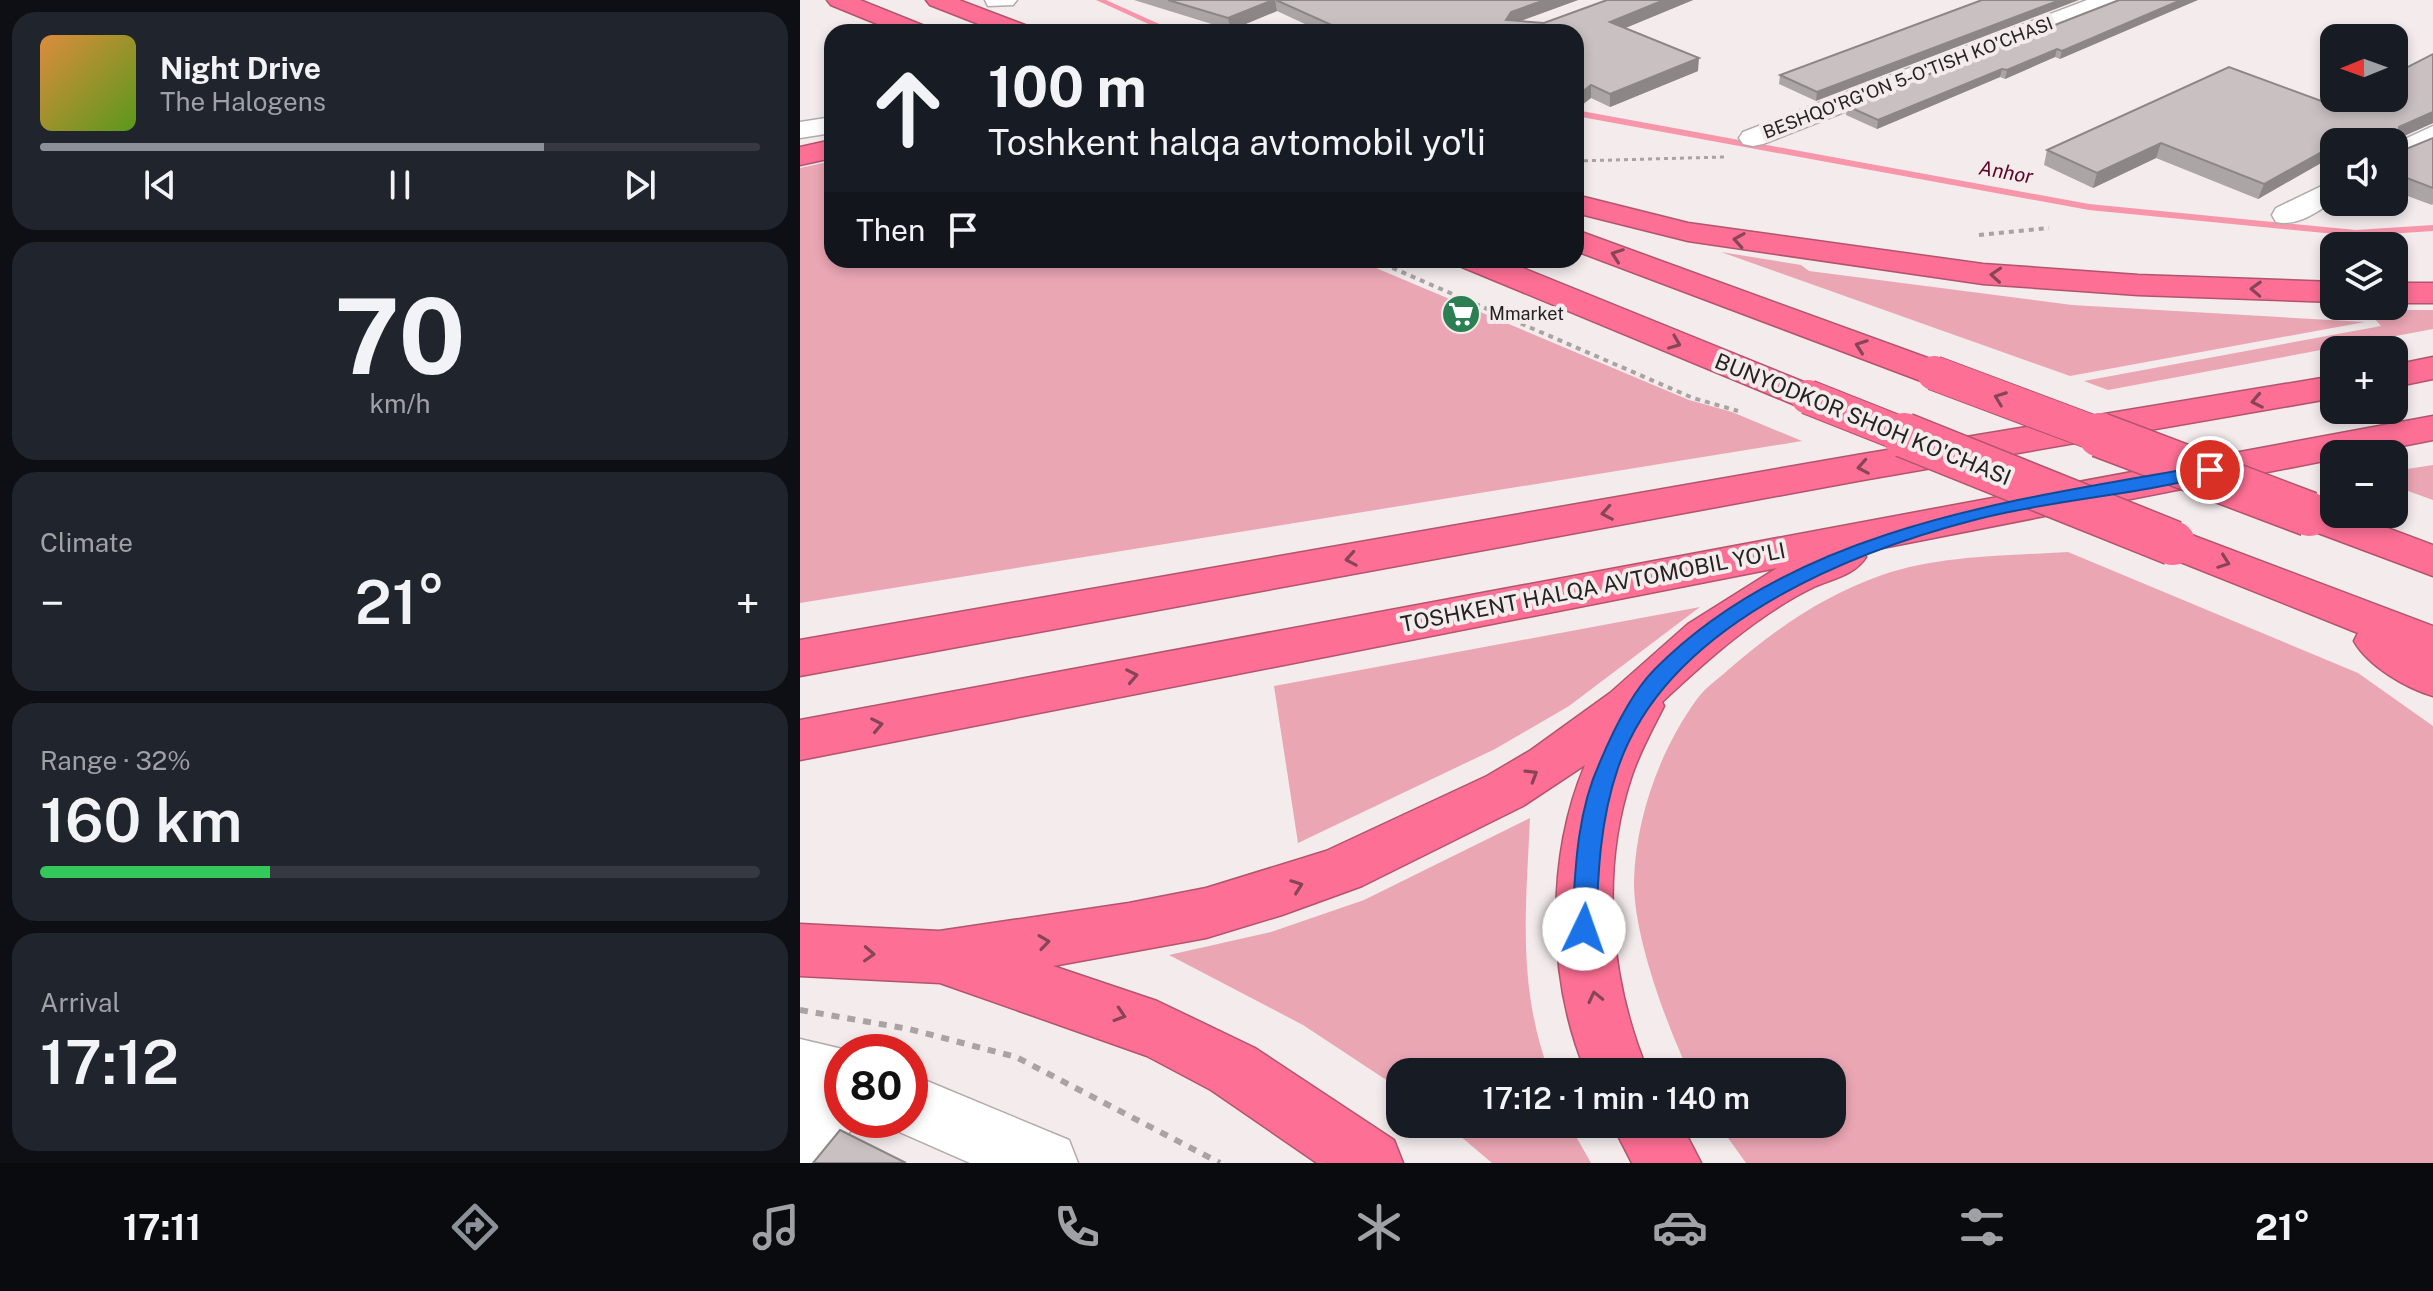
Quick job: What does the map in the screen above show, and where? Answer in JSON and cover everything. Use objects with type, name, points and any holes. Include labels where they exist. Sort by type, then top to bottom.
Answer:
[{"type":"highway","points":[[839,0],[898,24]]},
{"type":"highway","points":[[938,0],[1000,24]]},
{"type":"highway","points":[[995,0],[1027,24]]},
{"type":"highway","points":[[800,156],[824,151]]},
{"type":"highway","points":[[1584,206],[1688,232],[1983,274],[2138,285],[2320,292]]},
{"type":"highway","points":[[1584,243],[2433,561]]},
{"type":"highway","name":"BUNYODKOR SHOH KO'CHASI","points":[[1494,268],[1808,397],[2433,644]]},
{"type":"highway","points":[[2408,293],[2433,293]]},
{"type":"highway","points":[[2408,373],[2433,368]]},
{"type":"highway","points":[[814,653],[2320,389]]},
{"type":"highway","name":"TOSHKENT HALQA AVTOMOBIL YO'LI","points":[[800,740],[2433,428]]},
{"type":"highway","points":[[800,950],[939,957],[1129,929],[1206,913],[1343,869],[1492,797],[1549,765],[1590,737],[1704,636],[1795,578],[1843,557],[1975,514]]},
{"type":"highway","points":[[2275,581],[2433,678]]},
{"type":"highway","points":[[1613,1058],[1593,995],[1584,929],[1587,865],[1594,812],[1609,764],[1632,719],[1660,676]]},
{"type":"highway","points":[[939,957],[1136,1021],[1168,1035],[1233,1069],[1371,1163]]},
{"type":"highway","points":[[1653,1138],[1669,1163]]},
{"type":"street","points":[[995,0],[1005,0]]},
{"type":"street","name":"BESHQO'RG'ON 5-O'TISH KO'CHASI","points":[[1753,138],[2108,0]]},
{"type":"street","points":[[800,130],[824,126]]},
{"type":"street","points":[[2408,148],[2433,134]]},
{"type":"street","points":[[2287,215],[2320,197]]},
{"type":"street","points":[[800,1069],[824,1075]]},
{"type":"street","points":[[800,1087],[824,1082]]},
{"type":"street","points":[[928,1113],[1046,1163]]},
{"type":"street","points":[[800,1148],[824,1115]]},
{"type":"path","points":[[1584,161],[1735,157]]},
{"type":"path","points":[[1965,233],[1980,236],[2049,228]]},
{"type":"path","points":[[1392,268],[1693,398],[1738,411]]},
{"type":"path","points":[[800,1010],[909,1029],[1016,1057],[1220,1163]]},
{"type":"shaded area","points":[[824,163],[824,268],[1376,268],[1689,400],[1732,412],[1802,441],[800,603],[800,168]]},
{"type":"shaded area","points":[[1721,252],[1801,265],[1809,271],[2072,305],[2365,322],[2070,376]]},
{"type":"shaded area","points":[[2408,310],[2433,310],[2433,329],[2396,336],[2327,336],[2381,326],[2376,320],[2408,320]]},
{"type":"shaded area","points":[[2320,337],[2320,350],[2108,390],[2084,381]]},
{"type":"shaded area","points":[[2433,465],[2433,500],[2408,491],[2408,469]]},
{"type":"shaded area","points":[[2068,552],[2358,673],[2433,726],[2433,1163],[1746,1163],[1728,1138],[1846,1138],[1846,1058],[1683,1058],[1645,952],[1635,902],[1639,832],[1661,762],[1684,719],[1704,691],[1745,655],[1800,615],[1861,583],[1904,568],[1998,556]]},
{"type":"shaded area","points":[[1700,607],[1569,706],[1495,749],[1298,843],[1274,686]]},
{"type":"shaded area","points":[[1530,818],[1526,946],[1532,1008],[1545,1058],[1386,1058],[1386,1080],[1303,1025],[1169,955],[1271,932],[1364,900]]},
{"type":"shaded area","points":[[1463,1138],[1577,1138],[1591,1163],[1492,1163]]},
{"type":"building","points":[[1168,0],[1273,0],[1228,18]]},
{"type":"building","points":[[1276,0],[1545,0],[1511,12],[1506,20],[1544,23],[1607,0],[1664,0],[1610,22],[1699,58],[1610,94],[1591,85],[1584,91],[1584,24],[1329,24]]},
{"type":"building","points":[[1982,0],[2060,0],[1817,92],[1780,75]]},
{"type":"building","points":[[2119,0],[2181,0],[2062,51],[2057,49],[2007,70],[2002,69],[1878,120],[1847,106]]},
{"type":"building","points":[[2433,54],[2433,112],[2399,128],[2320,128],[2320,153],[2264,184],[2161,143],[2097,173],[2047,150],[2229,67],[2320,101],[2320,112],[2408,112],[2408,67]]},
{"type":"building","points":[[2433,138],[2433,188],[2408,178],[2408,148]]},
{"type":"building","points":[[833,1138],[856,1138],[906,1163],[813,1163]]},
{"type":"waterway","name":"Anhor","points":[[1100,0],[1155,24]]},
{"type":"waterway","name":"Anhor","points":[[1584,114],[2089,207],[2356,233],[2433,228]]},
{"type":"place","name":"Mmarket","points":[[1461,314]]},
{"type":"route","points":[[1584,929],[1587,865],[1594,812],[1609,764],[1632,719],[1660,676],[1704,636],[1795,578],[1843,557],[1975,514],[2210,470]]}]
